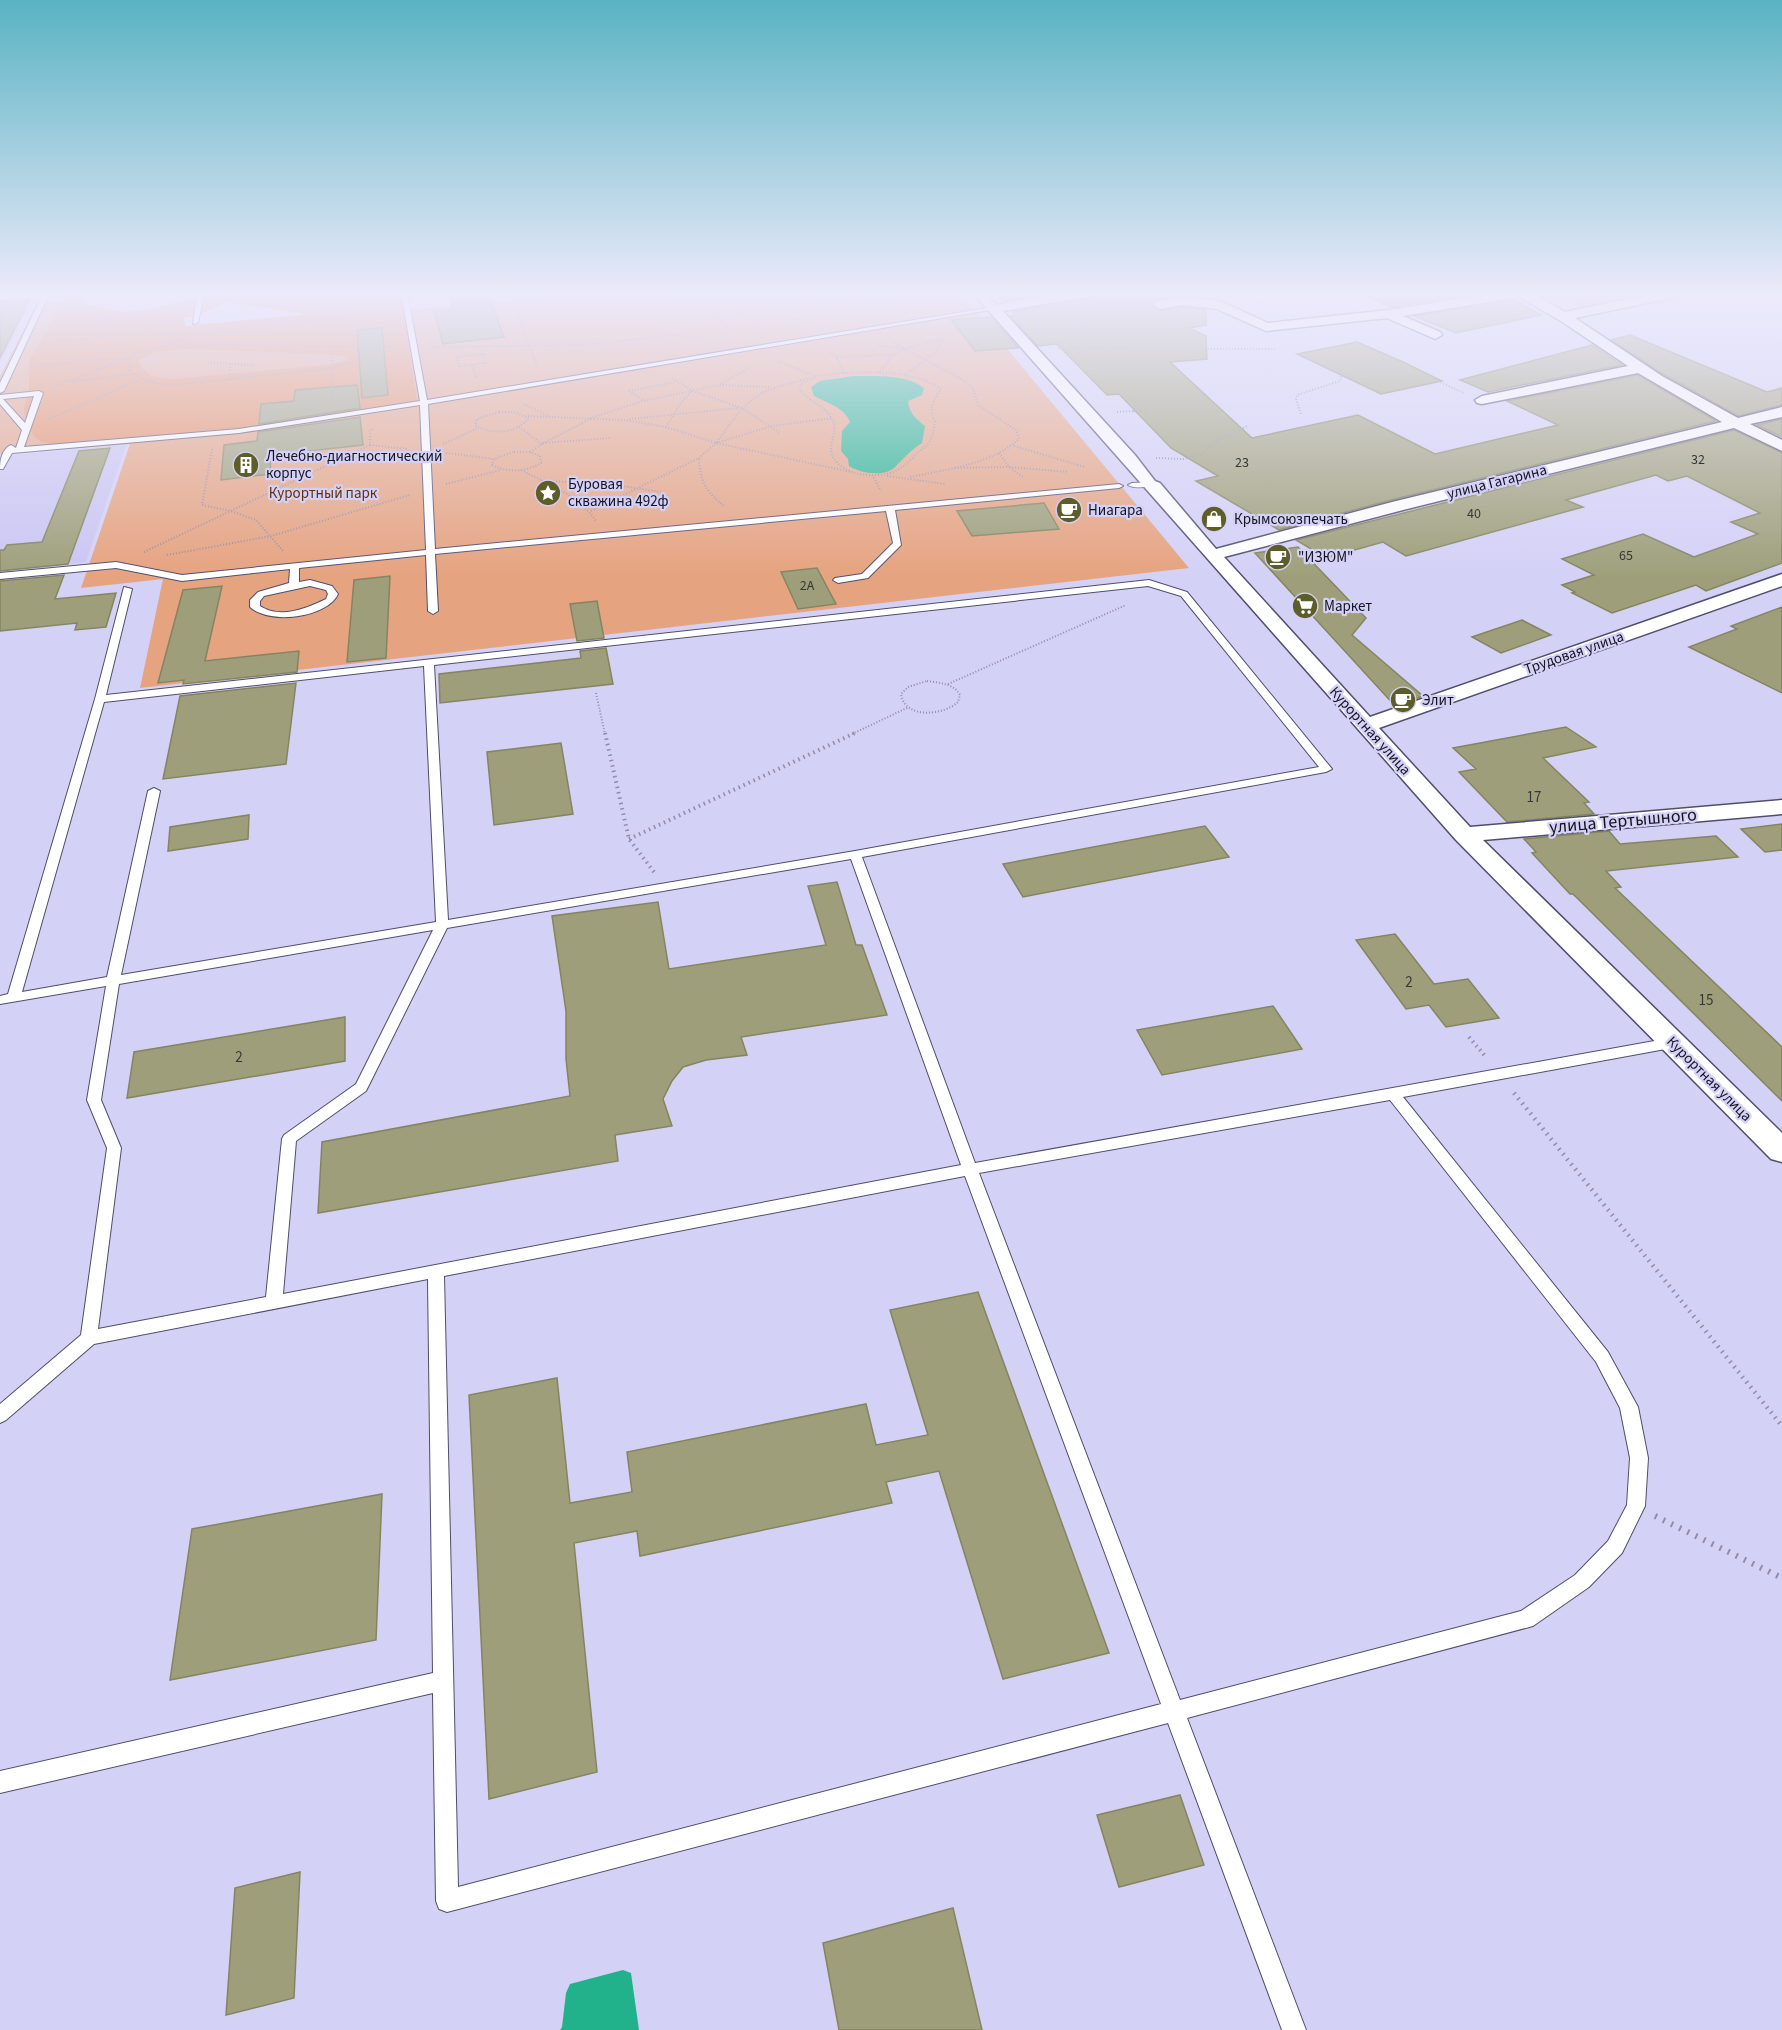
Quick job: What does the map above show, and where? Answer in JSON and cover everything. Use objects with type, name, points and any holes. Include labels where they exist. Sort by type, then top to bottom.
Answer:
[{"type":"street","name":"Курортная улица","points":[[1062,387],[1141,484],[1154,486],[1212,555],[1464,835],[1782,1151]]},
{"type":"street","points":[[1477,398],[1541,387]]},
{"type":"street","points":[[1671,387],[1734,424],[1782,446]]},
{"type":"street","name":"улица Гагарина","points":[[1212,555],[1398,506],[1782,412]]},
{"type":"street","name":"Трудовая улица","points":[[1365,726],[1782,580]]},
{"type":"street","name":"улица Тертышного","points":[[1464,835],[1782,807]]},
{"type":"lane","points":[[421,387],[428,450],[433,611]]},
{"type":"lane","points":[[9,451],[215,433],[330,418],[530,387]]},
{"type":"lane","points":[[0,399],[39,393],[19,450]]},
{"type":"lane","points":[[0,399],[26,429]]},
{"type":"lane","points":[[0,448],[11,447],[0,467]]},
{"type":"lane","points":[[0,576],[116,565],[182,578],[1119,486]]},
{"type":"lane","points":[[838,580],[865,576],[898,543],[890,508]]},
{"type":"lane","points":[[294,585],[296,565]]},
{"type":"lane","points":[[0,1000],[666,888],[1326,769],[1184,594],[1149,583],[100,699]]},
{"type":"lane","points":[[294,585],[322,585],[330,588],[333,594],[330,601],[303,611],[270,614],[262,613],[255,607],[255,600],[261,594],[294,585]]},
{"type":"lane","points":[[14,997],[100,699],[127,589]]},
{"type":"lane","points":[[274,1302],[289,1139],[361,1087],[442,926],[429,662]]},
{"type":"lane","points":[[89,1338],[114,1148],[94,1100],[113,982],[154,791]]},
{"type":"lane","points":[[855,855],[970,1169],[1294,2030]]},
{"type":"lane","points":[[0,1415],[89,1338],[970,1169],[1671,1043]]},
{"type":"lane","points":[[436,1272],[447,1901],[1526,1619],[1582,1581],[1615,1547],[1636,1506],[1639,1458],[1629,1407],[1602,1358],[1393,1094]]},
{"type":"lane","points":[[0,1782],[443,1681]]},
{"type":"path","points":[[39,393],[54,387]]},
{"type":"path","points":[[26,429],[80,407],[119,387]]},
{"type":"path","points":[[330,418],[332,387]]},
{"type":"path","points":[[629,391],[649,387]]},
{"type":"path","points":[[530,452],[594,417],[643,401],[711,387]]},
{"type":"path","points":[[766,387],[773,387]]},
{"type":"path","points":[[591,511],[699,458],[716,443],[742,408],[773,387]]},
{"type":"path","points":[[801,387],[804,396],[824,408],[832,418],[835,426],[831,444],[833,457],[843,466],[858,474]]},
{"type":"path","points":[[478,428],[475,425],[477,419],[491,413],[510,412],[525,416],[624,420],[666,427],[716,443],[858,474],[882,475],[900,469],[931,441],[935,421],[930,413],[931,405],[941,389],[937,387]]},
{"type":"path","points":[[971,387],[978,405],[984,411],[1016,430],[1019,439],[1014,446]]},
{"type":"path","points":[[1301,414],[1296,400],[1297,395],[1322,387]]},
{"type":"path","points":[[1451,387],[1477,398]]},
{"type":"path","points":[[693,391],[742,408],[780,433]]},
{"type":"path","points":[[666,427],[673,414],[693,391]]},
{"type":"path","points":[[1134,412],[1135,398]]},
{"type":"path","points":[[523,404],[549,416]]},
{"type":"path","points":[[624,420],[742,408]]},
{"type":"path","points":[[428,450],[478,428],[502,431],[519,427],[527,421],[525,416]]},
{"type":"path","points":[[716,443],[772,426],[832,418]]},
{"type":"path","points":[[116,565],[370,445],[370,430],[379,426]]},
{"type":"path","points":[[1153,458],[1182,459],[1200,455],[1216,441],[1247,426]]},
{"type":"path","points":[[519,427],[542,444],[610,438]]},
{"type":"path","points":[[215,433],[202,505],[231,511],[256,520],[296,565]]},
{"type":"path","points":[[910,477],[949,468],[1014,446],[1085,466]]},
{"type":"path","points":[[160,557],[271,537],[429,488],[500,470],[520,470],[541,463],[540,456],[530,452],[514,452],[494,459],[492,465],[500,470]]},
{"type":"path","points":[[699,458],[699,478],[702,485],[743,522]]},
{"type":"path","points":[[949,468],[1009,467],[1071,472]]},
{"type":"path","points":[[520,470],[591,511],[599,536]]},
{"type":"path","points":[[541,481],[603,483],[661,492]]},
{"type":"path","points":[[948,684],[1165,588]]},
{"type":"path","points":[[927,681],[948,684],[961,694],[957,705],[941,712],[928,712],[909,707],[901,699],[901,694],[908,687],[927,681]]},
{"type":"path","points":[[596,693],[629,839],[666,888]]},
{"type":"path","points":[[629,839],[909,707]]},
{"type":"path","points":[[1469,1037],[1782,1426]]},
{"type":"path","points":[[1636,1506],[1782,1578]]},
{"type":"shaded area","points":[[29,387],[415,387],[417,401],[240,428],[52,444],[42,442],[34,436],[26,423],[24,408]]},
{"type":"shaded area","points":[[811,387],[922,387],[924,388],[922,395],[908,401],[914,415],[925,426],[922,443],[890,471],[872,473],[859,471],[849,466],[848,459],[841,451],[842,431],[850,422],[839,409],[814,396]]},
{"type":"shaded area","points":[[126,445],[86,562],[0,571],[0,456]]},
{"type":"shaded area","points":[[623,1970],[631,1973],[639,2030],[560,2030],[566,1993],[570,1984]]},
{"type":"green space","name":"Курортный парк","points":[[0,387],[1039,387],[1189,568],[140,688],[163,579],[81,588],[130,444],[0,454]]},
{"type":"building","points":[[357,387],[360,408],[259,424],[261,404],[294,401],[295,390]]},
{"type":"building","points":[[361,387],[387,387],[388,395],[362,398]]},
{"type":"building","points":[[1099,387],[1197,387],[1252,438],[1358,415],[1435,454],[1558,425],[1507,401],[1579,387],[1658,387],[1716,421],[1391,500],[1279,530],[1196,481],[1218,476],[1171,448],[1119,394],[1107,395]]},
{"type":"building","points":[[1366,387],[1415,387],[1381,394]]},
{"type":"building","points":[[1476,387],[1514,387],[1488,392]]},
{"type":"building","points":[[1686,387],[1754,387],[1767,392],[1782,388],[1782,405],[1738,416]]},
{"type":"building","name":"Лечебно-диагностический корпус","points":[[360,417],[363,445],[271,455],[270,474],[221,480],[224,445],[257,441],[258,432]]},
{"type":"building","points":[[1782,419],[1782,437],[1757,425]]},
{"type":"building","points":[[1734,430],[1782,453],[1782,563],[1706,591],[1696,585],[1612,613],[1572,593],[1575,592],[1562,585],[1594,575],[1562,559],[1643,534],[1694,557],[1758,534],[1731,522],[1760,513],[1687,476],[1668,481],[1656,475],[1566,500],[1583,507],[1406,556],[1383,542],[1326,558],[1296,540]]},
{"type":"building","points":[[110,448],[68,564],[0,571],[0,550],[4,550],[7,545],[42,542],[79,451]]},
{"type":"building","points":[[1044,503],[1059,529],[972,536],[957,511]]},
{"type":"building","points":[[1298,547],[1366,618],[1352,635],[1423,696],[1395,706],[1255,553]]},
{"type":"building","points":[[817,568],[836,604],[798,609],[781,572]]},
{"type":"building","points":[[64,575],[55,599],[116,593],[106,627],[75,630],[77,623],[0,631],[0,581]]},
{"type":"building","points":[[390,576],[386,658],[347,662],[354,580]]},
{"type":"building","points":[[222,586],[205,661],[299,651],[297,672],[183,684],[184,680],[158,683],[183,590]]},
{"type":"building","points":[[597,601],[604,638],[577,641],[570,604]]},
{"type":"building","points":[[1782,607],[1782,693],[1689,647],[1737,629],[1731,626]]},
{"type":"building","points":[[1522,620],[1551,635],[1501,653],[1472,637]]},
{"type":"building","points":[[606,648],[613,684],[440,703],[439,674],[581,658],[580,651]]},
{"type":"building","points":[[296,683],[286,764],[163,779],[180,696]]},
{"type":"building","points":[[1566,727],[1596,747],[1543,758],[1589,802],[1584,803],[1594,814],[1507,822],[1459,772],[1476,769],[1453,748]]},
{"type":"building","points":[[561,743],[573,814],[494,825],[487,752]]},
{"type":"building","points":[[249,815],[248,839],[168,851],[170,827]]},
{"type":"building","points":[[1782,824],[1782,850],[1765,852],[1741,829]]},
{"type":"building","points":[[1205,826],[1229,857],[1023,897],[1003,864]]},
{"type":"building","points":[[1609,831],[1620,844],[1716,836],[1738,857],[1606,871],[1621,887],[1615,888],[1782,1047],[1782,1101],[1573,894],[1570,894],[1532,853],[1536,852],[1524,839]]},
{"type":"building","points":[[837,882],[856,945],[862,945],[887,1015],[741,1037],[747,1055],[706,1060],[683,1067],[672,1081],[663,1099],[672,1126],[615,1135],[618,1161],[318,1213],[322,1142],[570,1096],[566,1059],[566,1011],[552,916],[658,902],[669,969],[826,945],[808,886]]},
{"type":"building","points":[[1395,934],[1434,984],[1468,979],[1499,1018],[1446,1027],[1429,1005],[1406,1009],[1356,940]]},
{"type":"building","points":[[1273,1006],[1302,1049],[1162,1075],[1137,1030]]},
{"type":"building","points":[[345,1017],[345,1061],[127,1098],[134,1052]]},
{"type":"building","points":[[978,1292],[1109,1653],[1003,1679],[939,1471],[886,1482],[892,1503],[640,1556],[637,1531],[574,1543],[597,1772],[489,1799],[469,1395],[557,1378],[570,1503],[632,1492],[627,1452],[866,1404],[876,1445],[928,1435],[890,1310]]},
{"type":"building","points":[[382,1494],[376,1640],[170,1680],[192,1529]]},
{"type":"building","points":[[1180,1795],[1204,1865],[1119,1887],[1097,1815]]},
{"type":"building","points":[[300,1872],[294,1998],[226,2015],[235,1888]]},
{"type":"building","points":[[953,1908],[982,2030],[839,2030],[823,1943]]},
{"type":"place","name":"Лечебно-диагностический корпус","points":[[246,465]]},
{"type":"place","name":"Буровая скважина 492ф","points":[[548,493]]},
{"type":"place","name":"Ниагара","points":[[1069,510]]},
{"type":"place","name":"Крымсоюзпечать","points":[[1214,519]]},
{"type":"place","name":"\"ИЗЮМ\"","points":[[1278,557]]},
{"type":"place","name":"Маркет","points":[[1305,606]]},
{"type":"place","name":"Элит","points":[[1403,700]]}]
